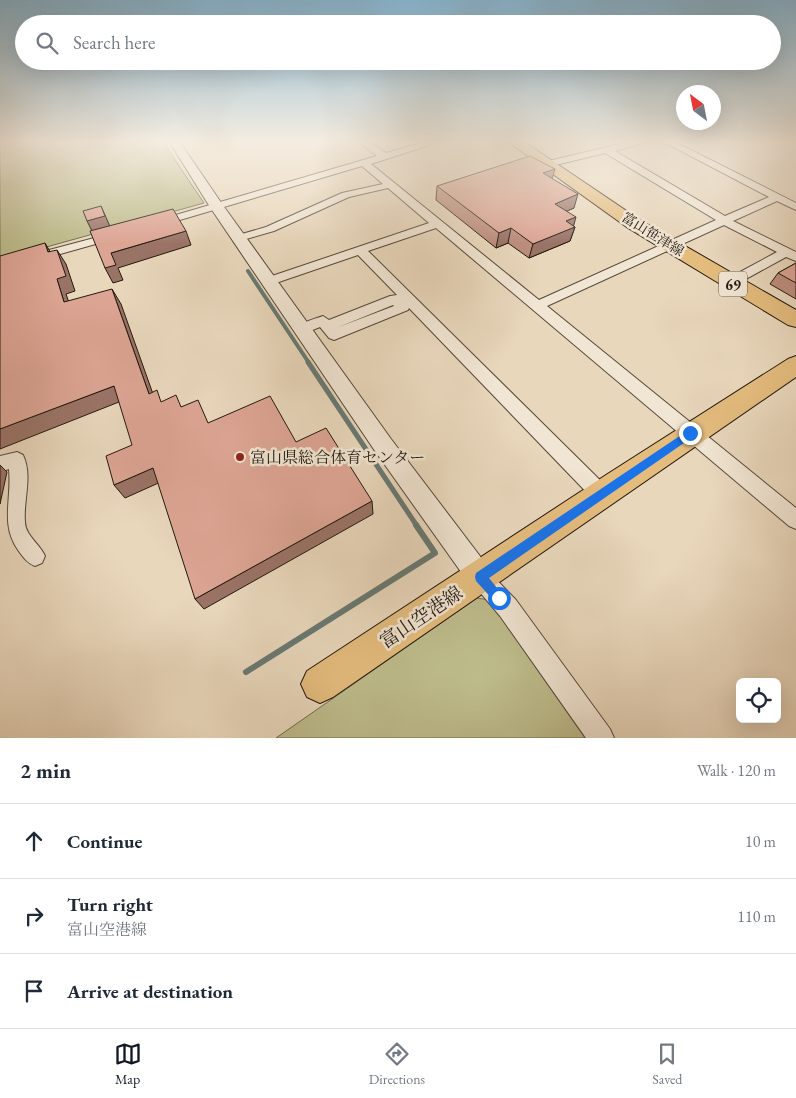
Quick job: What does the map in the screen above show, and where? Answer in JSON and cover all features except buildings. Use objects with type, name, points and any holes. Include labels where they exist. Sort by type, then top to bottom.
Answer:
[{"type":"main road","name":"富山笹津線","points":[[564,175],[671,246],[796,320]]},
{"type":"main road","name":"富山空港線","points":[[320,684],[480,577],[600,493],[796,365]]},
{"type":"street","points":[[196,175],[382,445],[480,577],[508,608],[601,738]]},
{"type":"street","points":[[148,226],[322,175]]},
{"type":"street","points":[[379,175],[796,520]]},
{"type":"street","points":[[655,175],[725,221],[791,254]]},
{"type":"street","points":[[732,175],[796,207]]},
{"type":"street","points":[[239,238],[270,229],[346,195],[390,185]]},
{"type":"street","points":[[536,306],[775,198]]},
{"type":"street","points":[[270,281],[437,224]]},
{"type":"street","points":[[0,267],[122,233]]},
{"type":"street","points":[[360,250],[403,301],[600,493]]},
{"type":"street","points":[[731,282],[791,254]]},
{"type":"street","points":[[303,329],[323,322],[334,335],[403,307],[403,301]]},
{"type":"street","points":[[0,464],[17,460],[19,479],[15,523],[18,536],[35,556]]},
{"type":"shaded area","points":[[0,175],[185,175],[204,203],[0,260]]},
{"type":"shaded area","points":[[477,598],[489,600],[585,738],[276,738]]},
{"type":"waterway","points":[[248,271],[309,363]]},
{"type":"waterway","points":[[308,362],[417,526]]},
{"type":"waterway","points":[[246,672],[435,553],[416,525]]},
{"type":"place","name":"富山県総合体育センター","points":[[240,457]]},
{"type":"route","points":[[499,598],[480,577],[690,433]]}]
